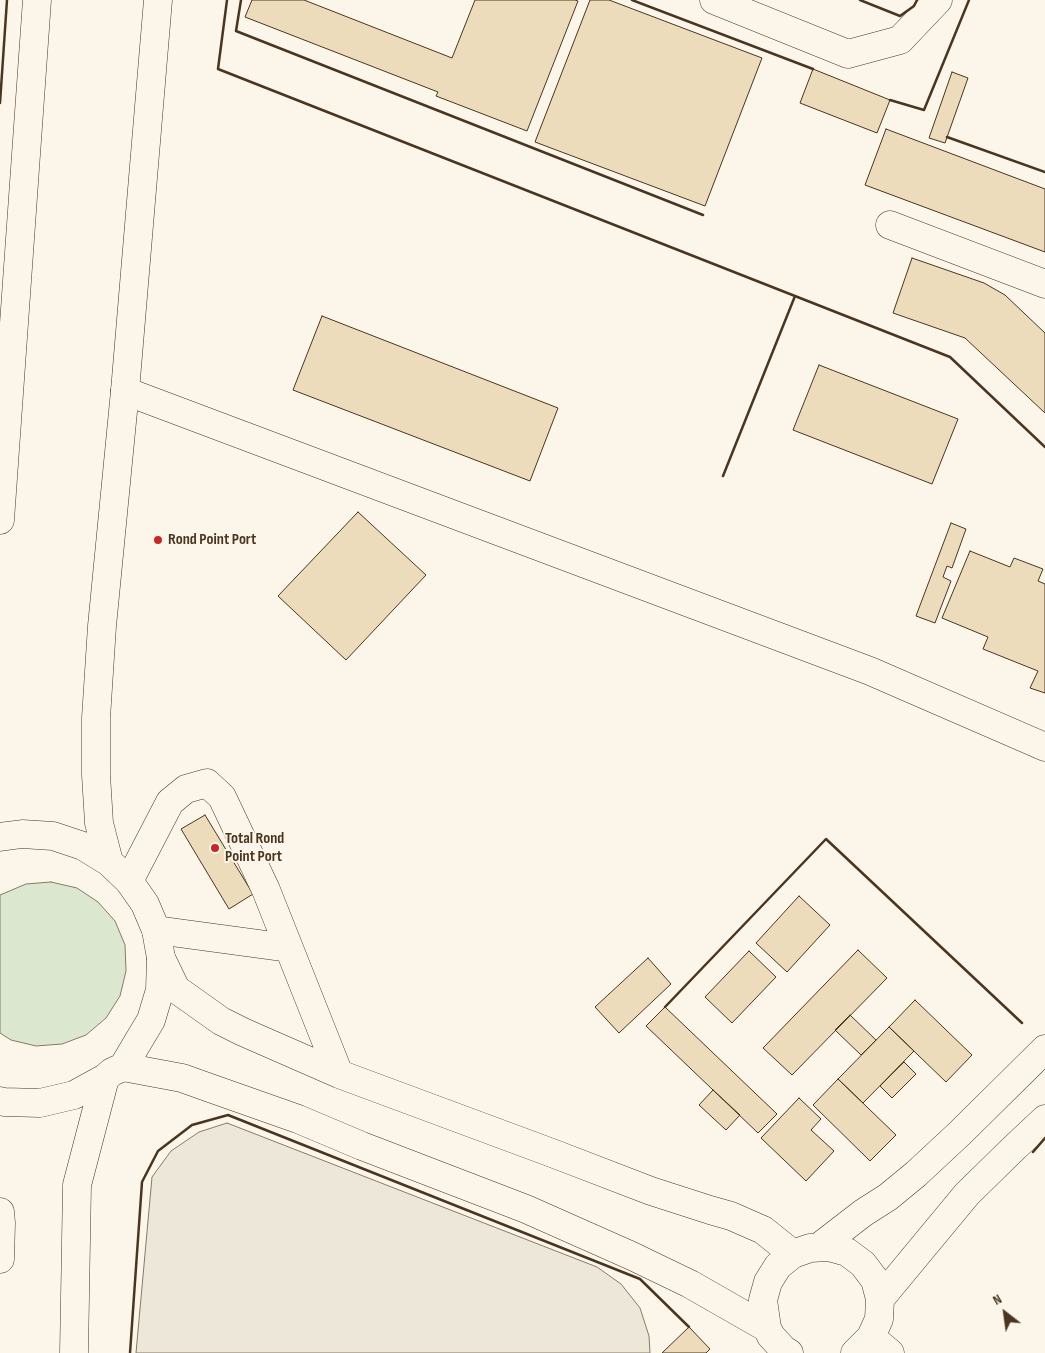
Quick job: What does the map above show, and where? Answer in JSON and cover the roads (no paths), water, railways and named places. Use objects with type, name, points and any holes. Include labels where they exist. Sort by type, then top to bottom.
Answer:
[{"type":"main road","points":[[0,520],[8,280],[37,0]]},
{"type":"main road","points":[[109,862],[99,823],[96,775],[96,718],[102,626],[125,391],[158,0]]},
{"type":"main road","points":[[714,0],[848,54],[900,40],[938,0]]},
{"type":"main road","points":[[890,225],[1045,284]]},
{"type":"main road","points":[[125,391],[870,671],[1045,747]]},
{"type":"main road","points":[[129,881],[170,802],[186,789],[206,784],[222,797],[266,890],[338,1074]]},
{"type":"main road","points":[[0,837],[22,834],[53,836],[82,846],[109,862],[129,881],[145,904],[156,930],[161,958],[160,990],[150,1020],[114,1072],[77,1186],[74,1353]]},
{"type":"main road","points":[[156,930],[289,948]]},
{"type":"main road","points":[[161,958],[176,989],[220,1022],[338,1074],[552,1152],[651,1191],[731,1216],[763,1230],[792,1254]]},
{"type":"main road","points":[[819,1247],[863,1213],[888,1197],[916,1174],[1045,1049]]},
{"type":"main road","points":[[0,1101],[40,1102],[74,1095],[114,1072],[182,1078],[298,1119],[362,1146],[526,1209],[690,1284],[767,1328]]},
{"type":"main road","points":[[880,1299],[967,1194],[1045,1119]]},
{"type":"main road","points":[[0,1212],[0,1259]]},
{"type":"main road","points":[[789,1353],[771,1336],[767,1328],[763,1300],[768,1282],[778,1266],[792,1254],[819,1247],[829,1247],[848,1252],[863,1264],[875,1280],[880,1299],[879,1319],[872,1348]]},
{"type":"place","name":"Rond Point Port","points":[[158,540]]},
{"type":"place","name":"Total Rond Point Port","points":[[215,848]]}]
